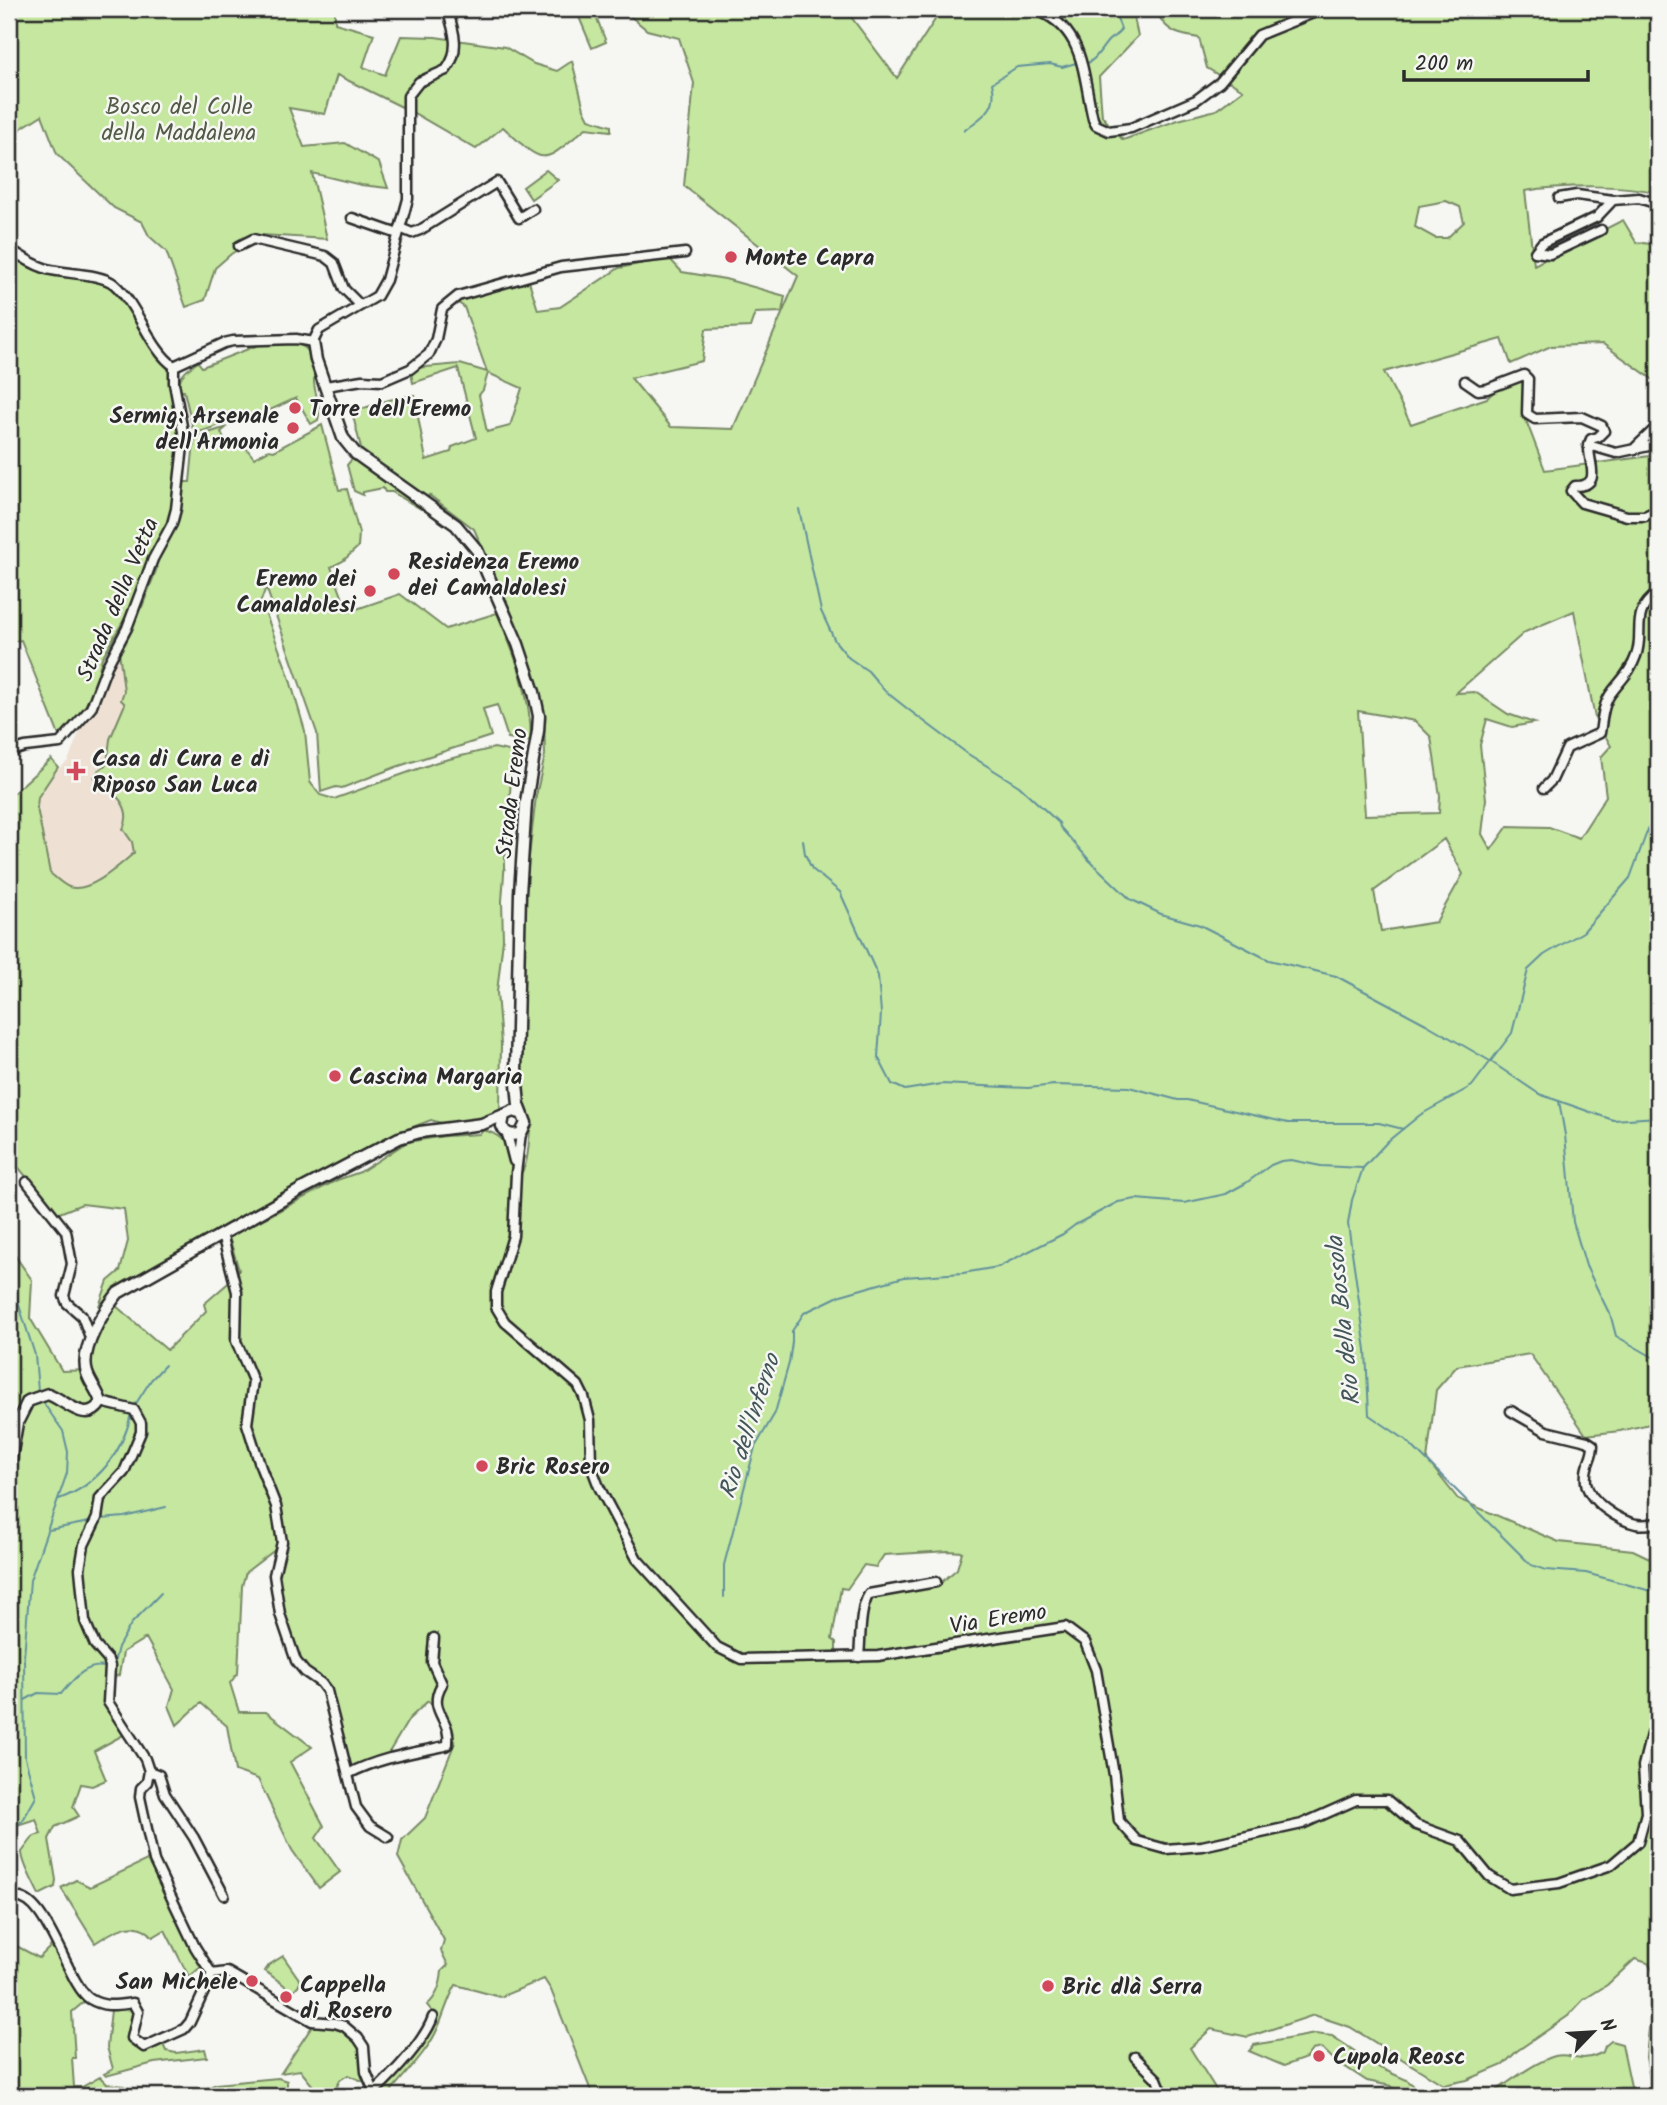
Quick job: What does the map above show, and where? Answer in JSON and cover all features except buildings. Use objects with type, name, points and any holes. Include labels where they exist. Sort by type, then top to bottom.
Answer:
[{"type":"main road","name":"Strada Eremo","points":[[313,342],[316,360],[343,438],[356,454],[456,525],[477,550],[518,644],[534,692],[539,716],[538,731],[526,802],[520,893],[516,1073],[520,1113]]},
{"type":"main road","name":"Strada Eremo","points":[[505,1114],[516,1073]]},
{"type":"main road","points":[[9,1469],[17,1423],[28,1401],[48,1394],[69,1407],[87,1412],[98,1407],[101,1402],[85,1370],[91,1340],[104,1312],[118,1293],[399,1138],[420,1132],[473,1126],[513,1111],[520,1113],[526,1123],[521,1133],[513,1135],[473,1126]]},
{"type":"main road","points":[[505,1114],[502,1122],[506,1133]]},
{"type":"street","points":[[9,248],[29,262],[47,269],[113,283],[140,317],[163,358],[174,366],[233,341],[296,339],[313,342],[319,330],[377,296],[390,270],[408,199],[408,96],[419,82],[446,70],[453,59],[456,43],[447,9]]},
{"type":"street","points":[[1033,9],[1055,19],[1071,34],[1093,118],[1096,125],[1109,131],[1131,128],[1196,100],[1220,82],[1259,35],[1323,9]]},
{"type":"street","points":[[352,218],[412,233],[497,182],[519,218],[533,209]]},
{"type":"street","points":[[1559,198],[1577,195],[1613,200],[1639,198],[1658,204]]},
{"type":"street","points":[[1601,230],[1550,254],[1535,252],[1542,243],[1597,217],[1613,200]]},
{"type":"street","points":[[239,246],[253,239],[325,256],[334,263],[344,289],[360,305]]},
{"type":"street","points":[[326,386],[362,380],[382,381],[410,369],[429,354],[433,347],[442,309],[448,302],[481,288],[561,267],[685,253]]},
{"type":"street","name":"Strada della Vetta","points":[[9,752],[60,743],[91,708],[107,666],[127,628],[153,559],[172,524],[184,437],[174,383],[174,366]]},
{"type":"street","points":[[1465,381],[1478,390],[1524,375],[1528,379],[1527,414],[1535,419],[1582,417],[1602,426],[1604,431],[1591,439],[1588,445],[1593,476],[1582,486],[1571,488],[1574,496],[1582,503],[1627,516],[1645,516],[1658,510]]},
{"type":"street","points":[[1636,447],[1658,426]]},
{"type":"street","points":[[1588,445],[1616,453],[1658,444]]},
{"type":"street","points":[[1544,788],[1552,780],[1567,748],[1600,733],[1610,694],[1626,677],[1637,654],[1640,617],[1648,600],[1658,593]]},
{"type":"street","name":"Via Eremo","points":[[506,1133],[514,1152],[516,1173]]},
{"type":"street","name":"Via Eremo","points":[[521,1133],[513,1236],[496,1292],[496,1307],[505,1322],[578,1385],[590,1420],[591,1466],[637,1559],[718,1647],[732,1655],[741,1659],[859,1657],[1065,1627],[1085,1642],[1097,1670],[1119,1821],[1137,1841],[1166,1849],[1202,1846],[1302,1824],[1356,1800],[1387,1800],[1416,1825],[1460,1841],[1489,1876],[1510,1889],[1559,1883],[1611,1864],[1638,1842],[1646,1813],[1643,1766],[1651,1734],[1658,1731]]},
{"type":"street","points":[[26,1182],[66,1231],[72,1264],[65,1296],[67,1303],[82,1316],[91,1340]]},
{"type":"street","points":[[222,1234],[237,1292],[236,1341],[253,1381],[247,1424],[276,1506],[282,1542],[274,1575],[280,1614],[296,1661],[327,1691],[360,1816],[388,1837]]},
{"type":"street","points":[[101,1402],[134,1410],[139,1415],[141,1432],[124,1472],[100,1498],[97,1518],[84,1545],[80,1569],[85,1621],[95,1645],[110,1666],[108,1702],[145,1759],[149,1771],[148,1782],[141,1788],[140,1797],[154,1861],[195,1947],[212,1974]]},
{"type":"street","points":[[1511,1411],[1546,1431],[1587,1441],[1593,1445],[1593,1453],[1586,1462],[1586,1486],[1589,1492],[1605,1508],[1636,1524],[1658,1523]]},
{"type":"street","points":[[859,1657],[866,1598],[869,1594],[936,1582]]},
{"type":"street","points":[[348,1774],[390,1756],[448,1744],[447,1728],[436,1705],[436,1694],[442,1684],[432,1662],[434,1639]]},
{"type":"street","points":[[149,1771],[159,1775],[165,1794],[194,1838],[224,1895]]},
{"type":"street","points":[[9,1899],[25,1899],[31,1904],[56,1941],[79,1989],[87,1997],[110,2006],[132,2003],[138,2012],[132,2038],[144,2047],[184,2029],[190,2022],[212,1974]]},
{"type":"street","points":[[212,1974],[228,1972],[313,2021],[344,2026],[364,2047],[366,2072],[373,2095]]},
{"type":"street","points":[[373,2095],[428,2032],[433,2017]]},
{"type":"street","points":[[1135,2057],[1157,2079],[1164,2096]]},
{"type":"shaded area","name":"Casa di Cura e di Riposo San Luca","points":[[119,651],[125,704],[110,739],[107,764],[95,777],[114,793],[126,810],[127,822],[123,829],[132,842],[134,853],[110,873],[84,887],[69,888],[50,873],[39,825],[38,797],[53,773],[68,761],[80,730],[97,704]]},
{"type":"green space","name":"Bosco del Colle della Maddalena","points":[[9,9],[335,9],[335,23],[374,34],[363,67],[385,75],[401,36],[435,37],[505,47],[534,64],[557,71],[572,61],[589,119],[611,126],[611,131],[586,128],[560,149],[544,156],[536,155],[503,127],[476,149],[412,112],[337,75],[325,114],[289,108],[304,147],[345,143],[379,163],[388,188],[361,185],[312,173],[327,239],[261,235],[215,268],[205,300],[186,307],[166,251],[149,236],[142,222],[114,208],[57,154],[42,115],[9,136]]},
{"type":"green space","points":[[602,9],[845,9],[897,78],[942,9],[1132,9],[1138,36],[1099,77],[1102,116],[1123,140],[1178,120],[1216,110],[1243,90],[1207,68],[1199,38],[1171,30],[1159,16],[1163,9],[1658,9],[1658,193],[1592,186],[1525,191],[1534,265],[1623,220],[1636,242],[1658,245],[1658,383],[1603,344],[1551,346],[1511,364],[1502,339],[1384,372],[1411,424],[1487,398],[1499,387],[1520,378],[1525,384],[1524,415],[1545,470],[1658,455],[1658,1422],[1620,1431],[1586,1435],[1530,1354],[1457,1366],[1436,1390],[1427,1460],[1458,1499],[1559,1542],[1633,1550],[1658,1562],[1658,1979],[1648,1963],[1635,1959],[1607,1985],[1583,2000],[1568,2016],[1517,2051],[1503,2065],[1467,2080],[1444,2085],[1350,2027],[1314,2015],[1248,2037],[1211,2029],[1190,2048],[1220,2096],[593,2096],[551,1990],[544,1979],[500,1997],[456,1985],[432,2040],[392,2090],[394,2096],[379,2096],[377,2093],[436,2016],[427,2005],[436,1994],[442,1971],[448,1965],[441,1951],[444,1940],[398,1857],[402,1840],[425,1818],[455,1742],[445,1718],[428,1701],[409,1719],[388,1754],[350,1770],[322,1680],[300,1663],[284,1619],[276,1577],[284,1543],[246,1572],[242,1586],[238,1673],[230,1683],[239,1712],[266,1712],[312,1747],[290,1762],[324,1826],[316,1838],[340,1872],[319,1888],[292,1850],[258,1779],[235,1771],[227,1726],[201,1703],[177,1725],[169,1706],[174,1689],[146,1638],[123,1652],[119,1675],[107,1681],[106,1695],[125,1734],[94,1751],[106,1780],[92,1786],[81,1784],[73,1807],[79,1816],[55,1827],[49,1839],[55,1887],[39,1895],[24,1862],[22,1852],[34,1836],[41,1834],[36,1819],[17,1825],[9,1836],[9,1247],[32,1280],[30,1318],[62,1371],[90,1370],[95,1344],[115,1305],[167,1350],[206,1311],[204,1304],[239,1270],[229,1237],[337,1180],[360,1172],[407,1142],[480,1134],[483,1130],[500,1138],[509,1150],[512,1185],[526,1163],[531,1122],[520,1097],[524,900],[536,796],[545,755],[544,717],[537,682],[515,621],[474,529],[429,495],[426,499],[362,452],[352,412],[414,395],[426,460],[451,452],[452,447],[476,438],[458,368],[413,383],[411,373],[415,368],[460,364],[487,372],[464,307],[454,300],[528,278],[538,310],[560,307],[619,268],[669,258],[682,272],[725,279],[785,296],[782,312],[755,313],[750,327],[706,329],[702,361],[631,378],[671,427],[733,429],[798,276],[684,186],[694,83],[679,38],[647,30],[624,11],[604,16]],"holes":[[[1446,201],[1460,207],[1464,222],[1447,238],[1435,238],[1415,227],[1419,206]],[[488,373],[522,388],[510,426],[487,432],[479,395]],[[1574,611],[1595,718],[1611,746],[1601,757],[1606,796],[1579,838],[1549,827],[1508,826],[1491,850],[1482,834],[1486,799],[1480,745],[1487,719],[1512,727],[1534,723],[1508,714],[1475,692],[1456,693],[1525,632]],[[1358,711],[1415,721],[1431,737],[1440,796],[1439,813],[1365,815]],[[1444,839],[1463,874],[1436,922],[1381,931],[1374,891]],[[962,1552],[957,1569],[937,1586],[869,1597],[863,1648],[866,1653],[836,1660],[776,1663],[777,1658],[836,1655],[836,1642],[832,1639],[841,1588],[847,1589],[864,1565],[876,1567],[884,1555]]]},
{"type":"green space","points":[[594,11],[606,42],[592,48],[579,17]]},
{"type":"green space","points":[[546,170],[558,180],[531,199],[523,187]]},
{"type":"green space","points":[[9,248],[40,270],[107,283],[123,300],[169,369],[181,437],[178,482],[190,482],[194,441],[199,436],[227,427],[221,432],[228,447],[243,444],[254,458],[269,450],[274,451],[322,425],[339,490],[347,489],[359,533],[358,547],[343,561],[331,567],[348,612],[400,594],[446,629],[497,613],[521,675],[530,724],[531,741],[508,738],[497,705],[483,709],[491,736],[342,788],[336,787],[321,792],[317,733],[266,587],[261,601],[288,673],[305,731],[310,782],[320,795],[334,799],[437,762],[494,748],[513,752],[502,901],[503,939],[497,992],[501,1044],[500,1110],[482,1119],[441,1123],[431,1120],[397,1133],[290,1189],[119,1285],[99,1306],[108,1281],[120,1271],[128,1241],[124,1209],[82,1204],[57,1214],[9,1156],[9,797],[51,759],[58,767],[38,797],[37,808],[50,873],[69,887],[77,888],[95,882],[134,853],[132,842],[123,829],[126,821],[124,806],[114,793],[94,777],[107,764],[110,739],[125,704],[121,700],[124,691],[119,651],[131,631],[138,606],[142,607],[157,568],[149,563],[133,604],[102,658],[94,689],[81,714],[60,738],[21,640],[9,642]]},
{"type":"green space","points":[[286,342],[303,346],[312,357],[318,420],[311,424],[296,398],[253,418],[244,412],[214,427],[194,433],[184,391],[178,392],[179,382],[186,371],[198,362],[202,367],[261,344]]},
{"type":"green space","points":[[352,459],[359,460],[425,507],[421,509],[392,492],[385,492],[383,488],[363,492],[363,495],[354,491],[347,465]]},
{"type":"green space","points":[[149,1859],[202,1966],[189,1977],[165,1930],[153,1937],[139,1927],[124,1928],[95,1943],[61,1888],[76,1880],[90,1887]]},
{"type":"green space","points":[[9,1942],[39,1958],[54,1943],[84,2002],[72,2012],[74,2087],[82,2087],[100,2077],[107,2084],[124,2086],[133,2096],[9,2096]]},
{"type":"green space","points":[[283,1956],[301,1982],[291,1994],[284,1985],[265,1971]]},
{"type":"green space","points":[[1658,1979],[1658,2096],[1655,2096],[1646,2057],[1650,2020],[1657,1999]]},
{"type":"green space","points":[[131,2008],[134,2014],[129,2038],[133,2044],[144,2050],[162,2042],[166,2051],[176,2053],[205,2049],[207,2057],[154,2063],[106,2076],[104,2074],[113,2069],[107,2047],[111,2010]]},
{"type":"green space","points":[[313,2025],[339,2029],[353,2036],[362,2050],[365,2082],[348,2075],[340,2080],[337,2086],[342,2096],[321,2096],[300,2070],[281,2073]]},
{"type":"green space","points":[[1315,2034],[1332,2036],[1380,2068],[1407,2080],[1426,2096],[1404,2096],[1391,2086],[1367,2081],[1333,2059],[1322,2048],[1312,2050],[1306,2058],[1284,2066],[1249,2051],[1254,2045]]},
{"type":"green space","points":[[1611,2041],[1622,2044],[1633,2096],[1488,2096],[1547,2059],[1561,2055],[1588,2058],[1603,2052]]},
{"type":"green space","points":[[278,2078],[287,2081],[287,2087],[266,2096],[191,2096],[216,2084]]},
{"type":"waterway","points":[[1085,64],[1121,29],[1117,18],[1108,9]]},
{"type":"waterway","points":[[1193,9],[1195,13]]},
{"type":"waterway","points":[[964,131],[991,107],[994,92],[992,83],[1017,67],[1050,64],[1062,67],[1076,63]]},
{"type":"waterway","points":[[799,509],[821,611],[835,641],[849,658],[868,671],[885,691],[909,710],[968,754],[1019,786],[1059,823],[1090,861],[1130,899],[1161,914],[1200,925],[1269,960],[1336,976],[1490,1061],[1539,1094],[1613,1120],[1658,1117]]},
{"type":"waterway","name":"Rio della Bossola","points":[[1658,802],[1630,878],[1583,932],[1544,955],[1528,970],[1512,1033],[1472,1086],[1420,1115],[1388,1141],[1363,1168],[1352,1200],[1348,1224],[1366,1350],[1369,1415],[1406,1440],[1531,1565],[1546,1570],[1586,1573],[1658,1593]]},
{"type":"waterway","points":[[803,840],[805,854],[812,869],[840,892],[878,976],[881,1013],[878,1057],[892,1084],[905,1090],[941,1084],[1028,1088],[1054,1085],[1129,1087],[1288,1123],[1379,1123],[1403,1129]]},
{"type":"waterway","points":[[1559,1101],[1573,1222],[1586,1266],[1611,1317],[1616,1336],[1658,1360]]},
{"type":"waterway","name":"Rio dell'Inferno","points":[[724,1597],[724,1565],[755,1447],[775,1413],[789,1363],[792,1331],[804,1313],[841,1295],[904,1277],[963,1273],[998,1267],[1118,1202],[1136,1199],[1184,1203],[1226,1194],[1281,1161],[1362,1168]]},
{"type":"waterway","points":[[9,1274],[35,1355],[38,1391]]},
{"type":"waterway","points":[[135,1405],[151,1380],[165,1365]]},
{"type":"waterway","points":[[9,1832],[23,1820],[36,1797],[25,1758],[24,1657],[30,1580],[67,1473],[68,1452],[63,1431],[42,1401]]},
{"type":"waterway","points":[[59,1499],[86,1485],[107,1465],[122,1441],[131,1414]]},
{"type":"waterway","points":[[101,1519],[124,1517],[166,1507]]},
{"type":"waterway","points":[[49,1530],[89,1522]]},
{"type":"waterway","points":[[114,1663],[118,1647],[131,1624],[161,1593]]},
{"type":"waterway","points":[[25,1700],[38,1693],[61,1694],[85,1670],[105,1667]]},
{"type":"place","name":"Monte Capra","points":[[731,257]]},
{"type":"place","name":"Torre dell'Eremo","points":[[295,408]]},
{"type":"place","name":"Sermig: Arsenale dell'Armonia","points":[[293,428]]},
{"type":"place","name":"Residenza Eremo dei Camaldolesi","points":[[394,574]]},
{"type":"place","name":"Eremo dei Camaldolesi","points":[[370,591]]},
{"type":"place","name":"Casa di Cura e di Riposo San Luca","points":[[76,771]]},
{"type":"place","name":"Cascina Margaria","points":[[335,1076]]},
{"type":"place","name":"Bric Rosero","points":[[482,1466]]},
{"type":"place","name":"San Michele","points":[[252,1981]]},
{"type":"place","name":"Bric dlà Serra","points":[[1048,1986]]},
{"type":"place","name":"Cappella di Rosero","points":[[286,1997]]},
{"type":"place","name":"Cupola Reosc","points":[[1319,2056]]}]
